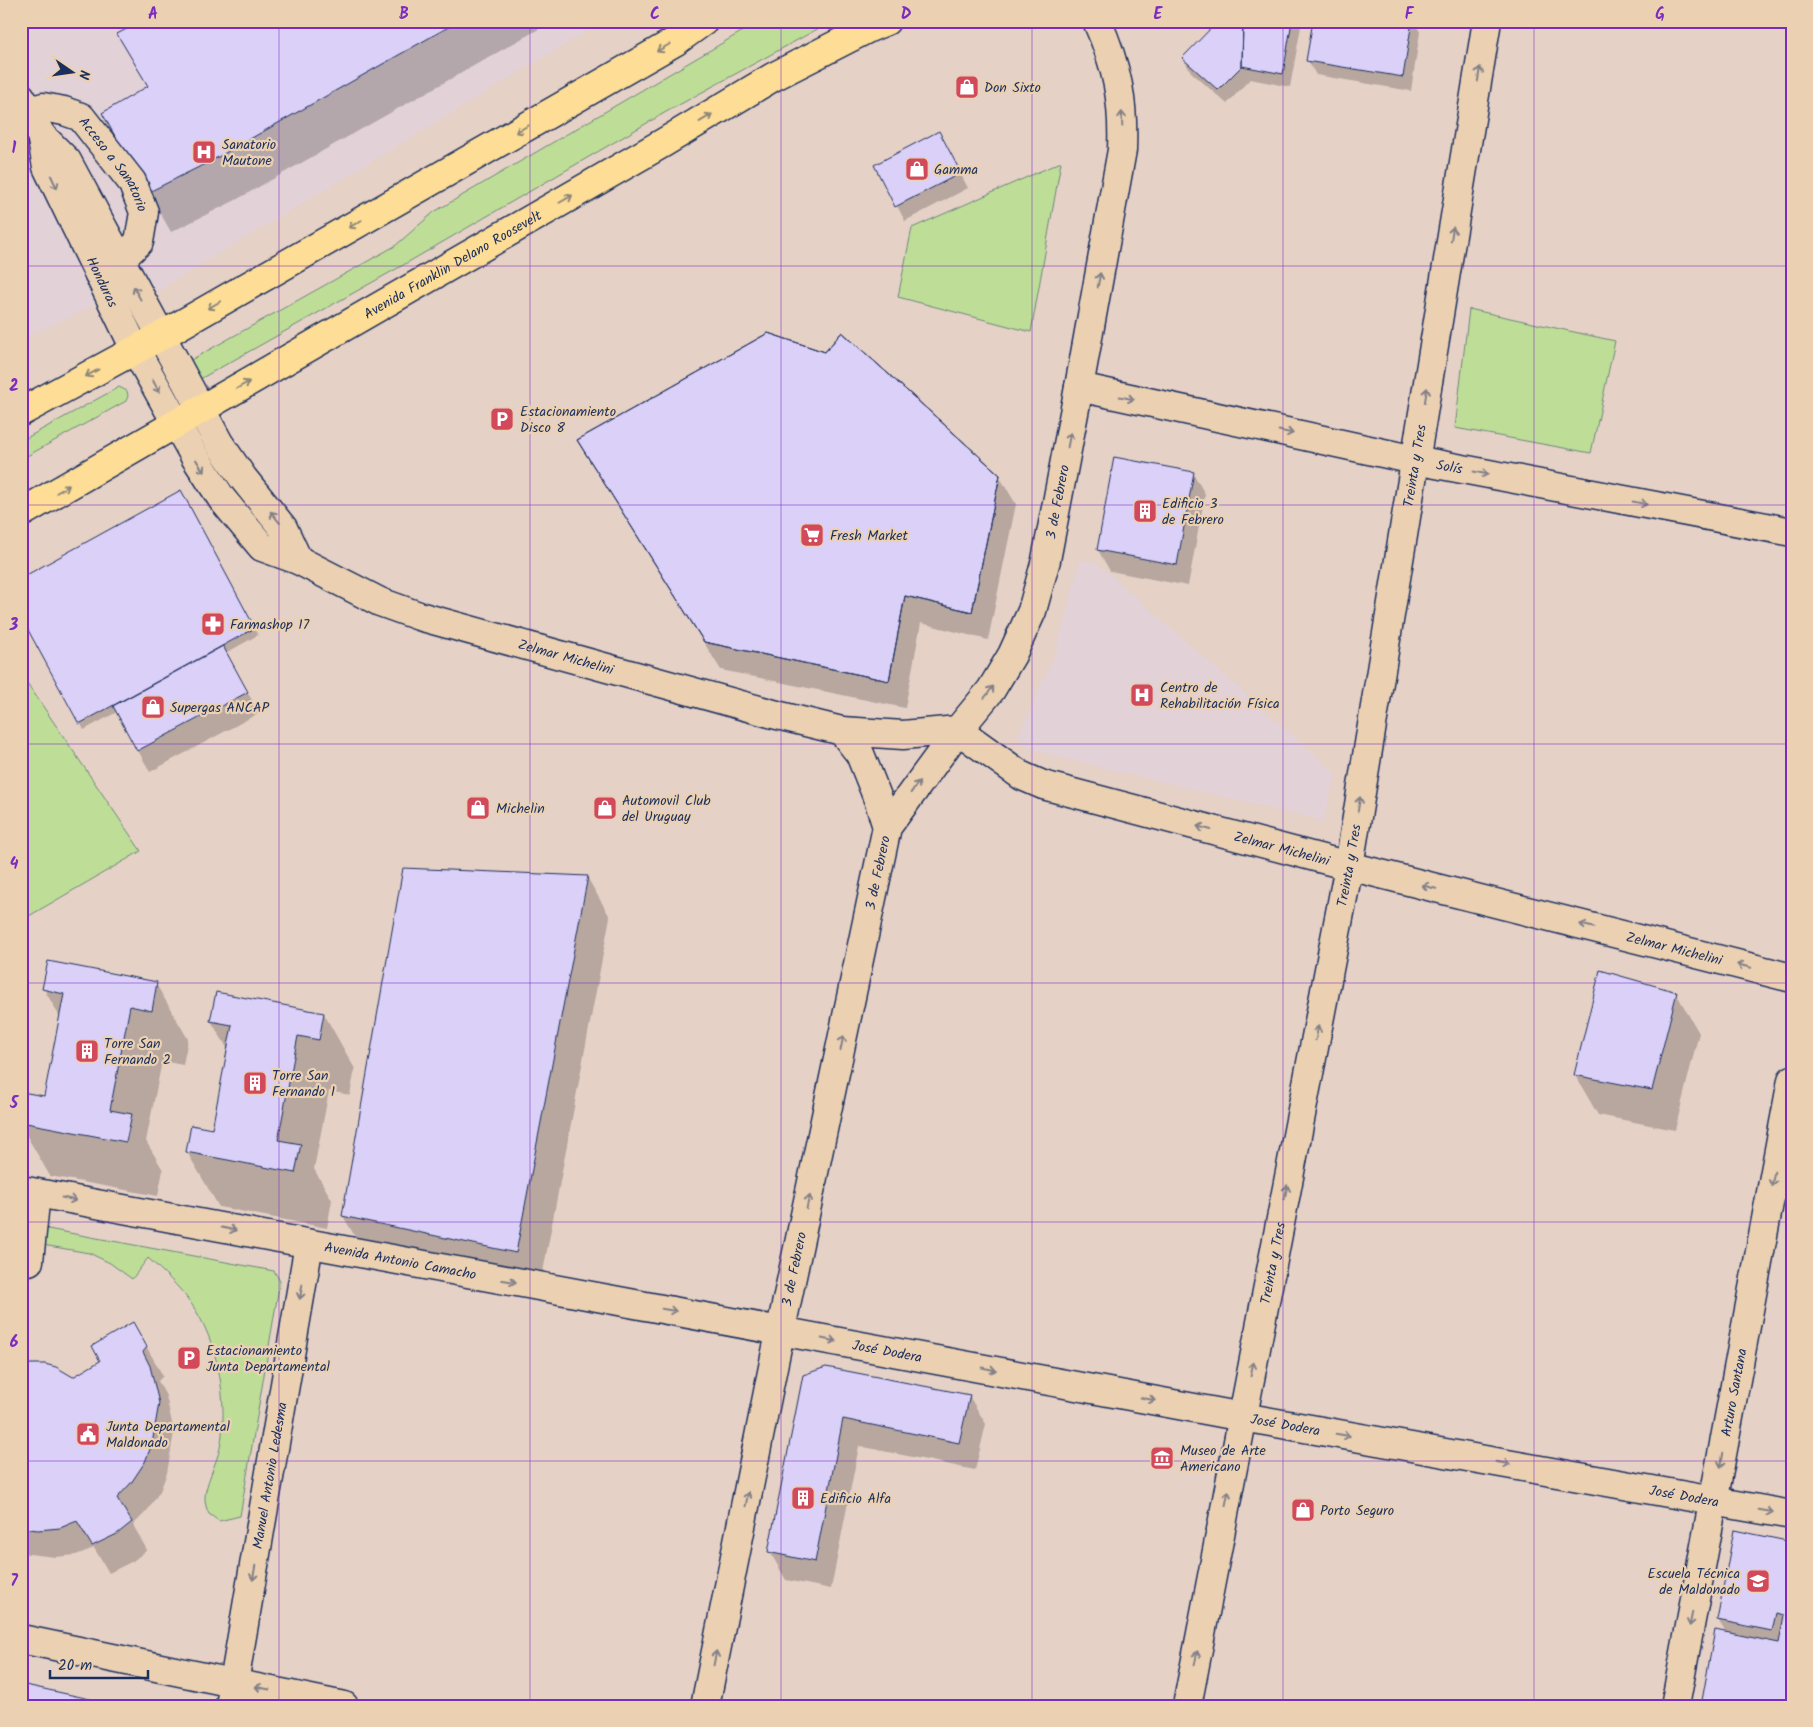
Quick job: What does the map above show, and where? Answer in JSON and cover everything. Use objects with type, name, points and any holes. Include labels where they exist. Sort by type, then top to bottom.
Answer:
[{"type":"main road","points":[[21,412],[161,336],[676,41],[704,21]]},
{"type":"main road","name":"Avenida Franklin Delano Roosevelt","points":[[21,513],[663,143],[773,77],[886,21]]},
{"type":"street","name":"3 de Febrero","points":[[706,1706],[781,1331],[887,827],[958,730],[991,690],[1012,655],[1032,611],[1046,560],[1080,388],[1122,150],[1123,119],[1114,62],[1097,21]]},
{"type":"street","name":"Treinta y Tres","points":[[1187,1706],[1349,866],[1487,21]]},
{"type":"street","name":"Acceso a Sanatorio","points":[[31,115],[42,107],[64,111],[81,117],[132,182],[144,212],[139,242],[120,260]]},
{"type":"street","name":"Honduras","points":[[31,115],[67,162],[201,410]]},
{"type":"street","name":"Honduras","points":[[31,115],[47,168],[79,236],[135,349],[176,423]]},
{"type":"street","name":"Solís","points":[[1080,388],[1416,460],[1792,532]]},
{"type":"street","points":[[201,410],[219,443],[238,471],[283,528],[298,560]]},
{"type":"street","name":"Zelmar Michelini","points":[[176,423],[222,499],[262,547],[298,560],[380,602],[420,616],[777,715],[842,731],[903,736],[958,730],[1022,776],[1043,785],[1349,866],[1792,978]]},
{"type":"street","points":[[842,731],[860,754],[887,827]]},
{"type":"street","name":"Arturo Santana","points":[[1675,1706],[1792,1080]]},
{"type":"street","points":[[29,1192],[29,1261]]},
{"type":"street","name":"Avenida Antonio Camacho","points":[[29,1192],[781,1331]]},
{"type":"street","name":"Manuel Antonio Ledesma","points":[[232,1694],[309,1244]]},
{"type":"street","name":"José Dodera","points":[[781,1331],[1243,1417],[1792,1515]]},
{"type":"street","points":[[21,1639],[232,1694],[344,1706]]},
{"type":"shaded area","name":"Sanatorio Mautone","points":[[21,21],[604,21],[159,290],[145,290],[129,283],[81,312],[21,339]]},
{"type":"shaded area","name":"Centro de Rehabilitación Física","points":[[1080,560],[1096,562],[1336,774],[1323,821],[1058,757],[1035,750],[1017,738],[1056,652]]},
{"type":"green space","points":[[760,21],[832,21],[666,112],[405,264],[200,379],[189,361],[395,246],[434,212]]},
{"type":"green space","points":[[1061,162],[1031,332],[898,297],[912,228]]},
{"type":"green space","points":[[1469,309],[1615,341],[1591,453],[1455,428]]},
{"type":"green space","points":[[119,387],[127,391],[126,401],[27,456],[21,463],[21,441]]},
{"type":"green space","points":[[21,674],[141,851],[22,920],[21,924]]},
{"type":"green space","points":[[48,1229],[274,1271],[280,1281],[240,1516],[219,1521],[209,1514],[206,1505],[206,1488],[220,1448],[223,1411],[222,1392],[219,1372],[208,1334],[190,1302],[175,1284],[148,1258],[132,1279],[110,1263],[89,1253],[43,1245],[43,1231]]},
{"type":"building","name":"Sanatorio Mautone","points":[[142,21],[459,21],[211,161],[147,193],[102,113],[148,86],[117,34]]},
{"type":"building","points":[[1218,21],[1243,21],[1242,66],[1218,90],[1182,58]]},
{"type":"building","points":[[1243,21],[1292,21],[1283,74],[1242,66]]},
{"type":"building","points":[[1313,21],[1412,21],[1403,77],[1306,61]]},
{"type":"building","name":"Gamma","points":[[939,131],[961,173],[895,207],[874,165]]},
{"type":"building","name":"Fresh Market","points":[[842,332],[1000,475],[972,612],[905,596],[889,681],[704,642],[577,440],[768,333],[825,352]]},
{"type":"building","name":"Fresh Market","points":[[842,332],[1000,475],[972,612],[905,596],[889,681],[704,642],[577,440],[768,333],[825,352]]},
{"type":"building","name":"Edificio 3 de Febrero","points":[[1114,457],[1194,472],[1177,565],[1097,550]]},
{"type":"building","points":[[181,490],[255,628],[79,724],[21,617],[21,578]]},
{"type":"building","points":[[223,646],[248,692],[137,751],[113,706]]},
{"type":"building","points":[[403,868],[588,876],[516,1253],[342,1216]]},
{"type":"building","name":"Torre San Fernando 2","points":[[48,961],[157,982],[152,1011],[130,1006],[110,1110],[132,1114],[126,1142],[21,1122],[22,1092],[44,1096],[64,994],[42,989]]},
{"type":"building","points":[[1600,970],[1677,992],[1652,1090],[1574,1075]]},
{"type":"building","name":"Torre San Fernando 1","points":[[216,992],[324,1013],[319,1040],[298,1036],[278,1140],[301,1144],[295,1173],[186,1152],[191,1125],[212,1129],[232,1025],[210,1021]]},
{"type":"building","name":"Junta Departamental Maldonado","points":[[133,1322],[147,1347],[143,1352],[150,1366],[159,1403],[152,1444],[145,1462],[131,1483],[117,1498],[132,1522],[117,1534],[92,1546],[77,1521],[60,1528],[38,1530],[21,1528],[21,1367],[31,1364],[45,1364],[56,1367],[73,1377],[100,1361],[92,1346]]},
{"type":"building","name":"Edificio Alfa","points":[[826,1367],[970,1395],[959,1443],[843,1419],[815,1562],[768,1552],[803,1375]]},
{"type":"building","name":"Escuela Técnica de Maldonado","points":[[1734,1530],[1792,1542],[1792,1706],[1701,1706],[1715,1630],[1779,1643],[1784,1615],[1776,1613],[1772,1631],[1717,1620]]},
{"type":"building","points":[[21,1684],[108,1703],[108,1706],[21,1706]]},
{"type":"place","name":"Don Sixto","points":[[967,87]]},
{"type":"place","name":"Sanatorio Mautone","points":[[204,152]]},
{"type":"place","name":"Gamma","points":[[917,169]]},
{"type":"place","name":"Estacionamiento Disco 8","points":[[502,419]]},
{"type":"place","name":"Edificio 3 de Febrero","points":[[1145,511]]},
{"type":"place","name":"Fresh Market","points":[[812,535]]},
{"type":"place","name":"Farmashop 17","points":[[213,624]]},
{"type":"place","name":"Centro de Rehabilitación Física","points":[[1142,695]]},
{"type":"place","name":"Supergas ANCAP","points":[[153,707]]},
{"type":"place","name":"Michelin","points":[[478,808]]},
{"type":"place","name":"Automovil Club del Uruguay","points":[[605,808]]},
{"type":"place","name":"Torre San Fernando 2","points":[[87,1051]]},
{"type":"place","name":"Torre San Fernando 1","points":[[255,1083]]},
{"type":"place","name":"Estacionamiento Junta Departamental","points":[[189,1358]]},
{"type":"place","name":"Junta Departamental Maldonado","points":[[88,1434]]},
{"type":"place","name":"Museo de Arte Americano","points":[[1162,1458]]},
{"type":"place","name":"Edificio Alfa","points":[[803,1498]]},
{"type":"place","name":"Porto Seguro","points":[[1303,1510]]},
{"type":"place","name":"Escuela Técnica de Maldonado","points":[[1758,1581]]}]
